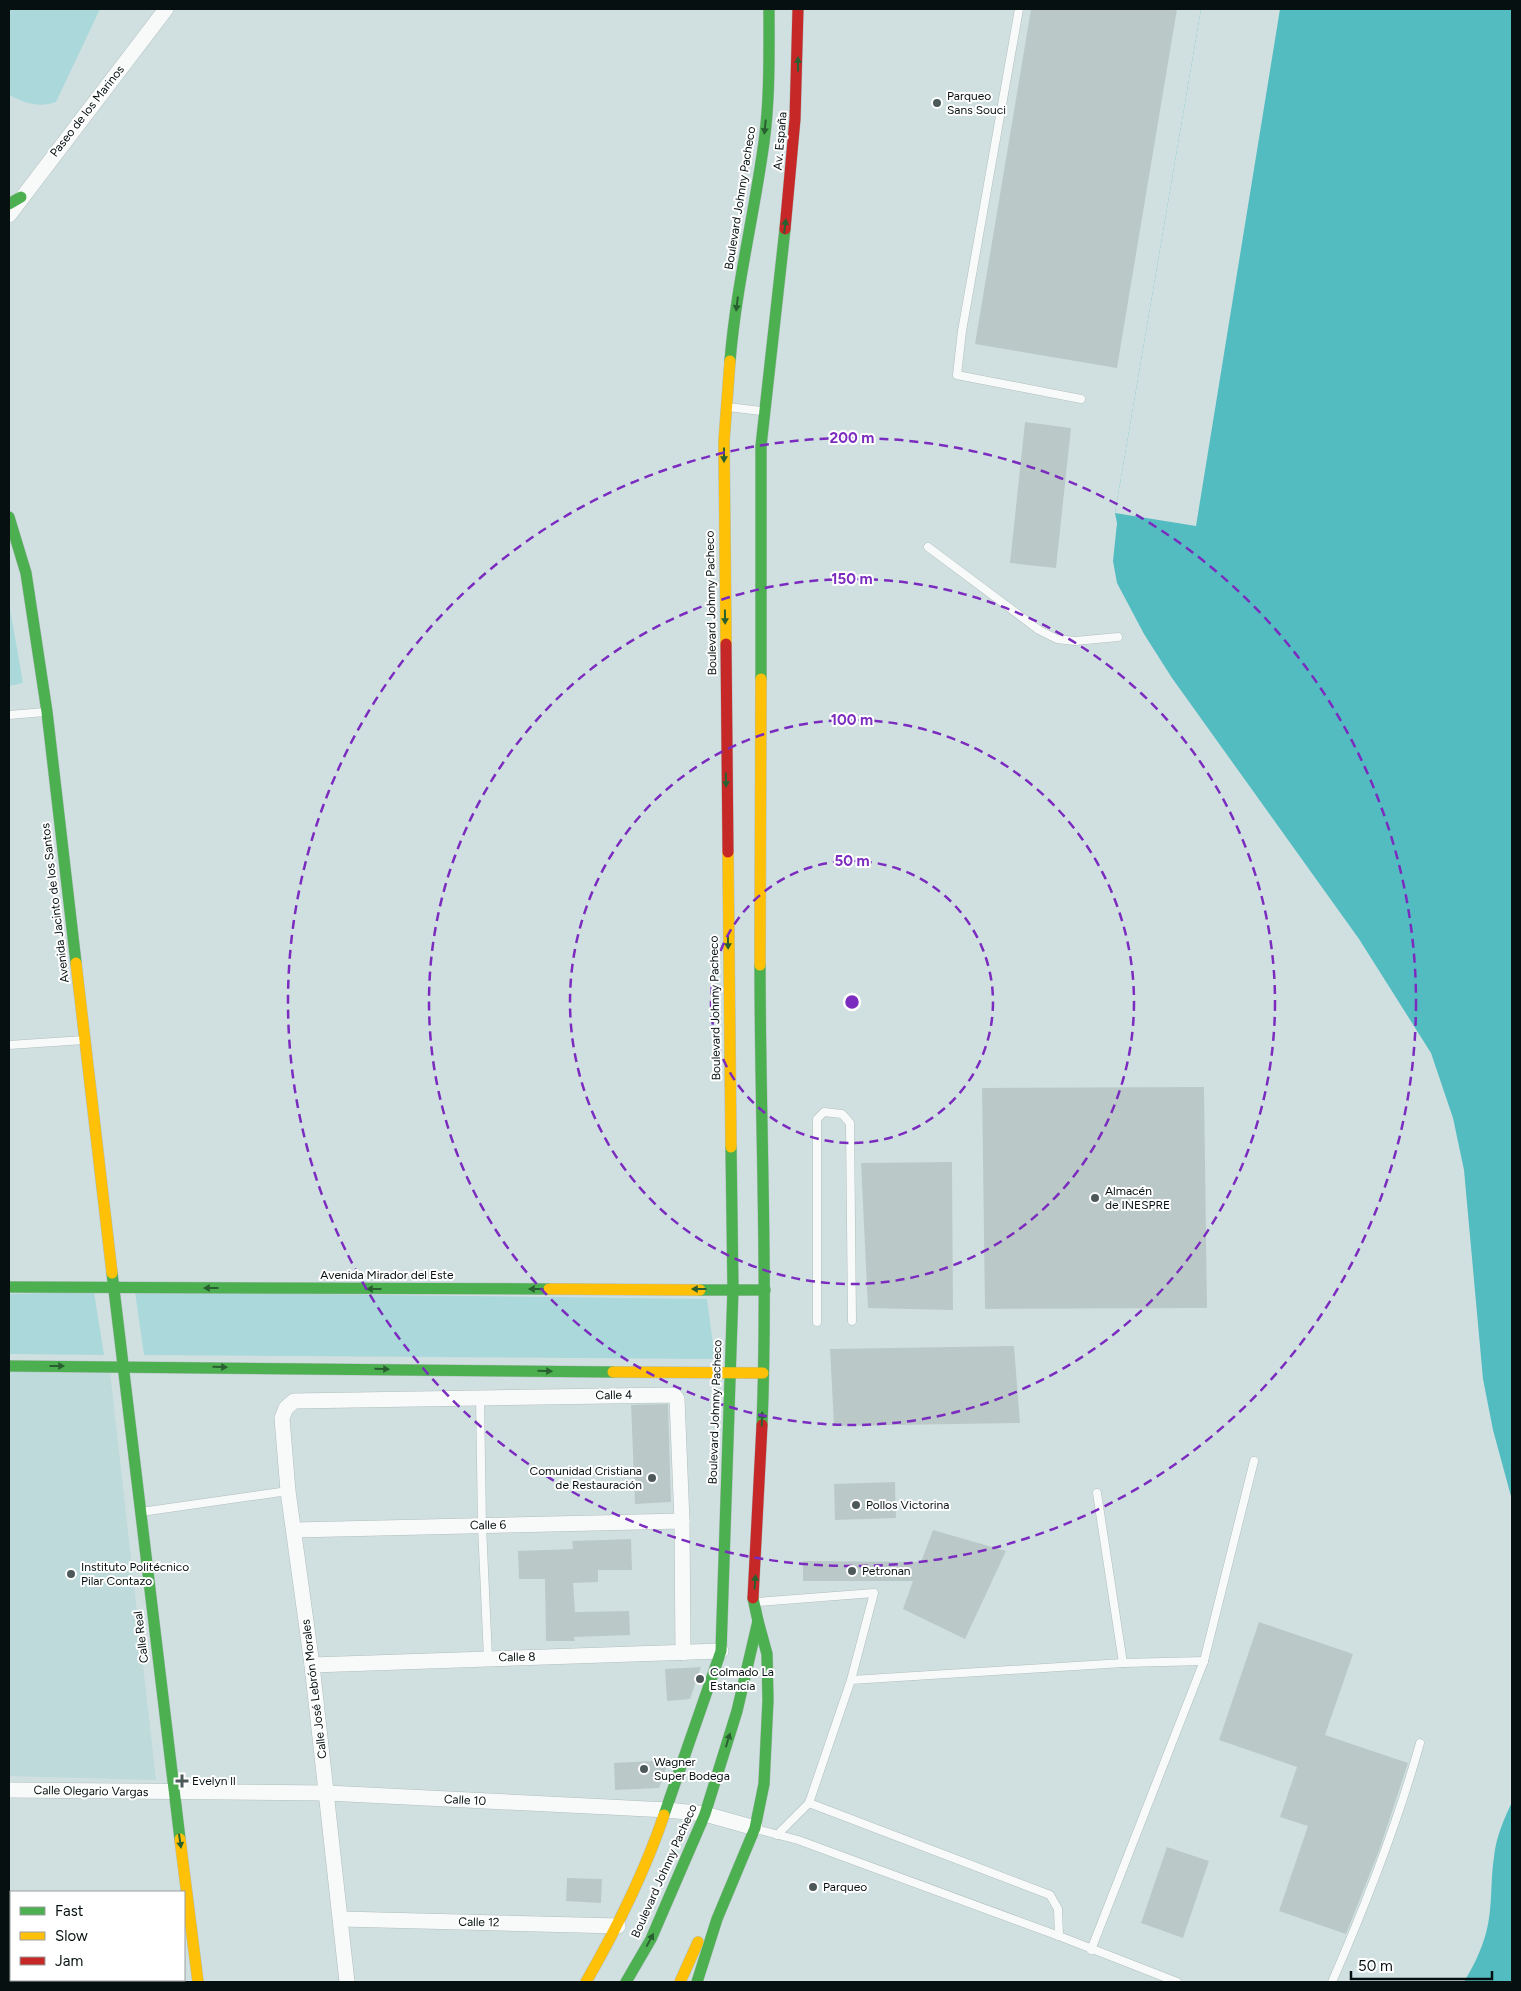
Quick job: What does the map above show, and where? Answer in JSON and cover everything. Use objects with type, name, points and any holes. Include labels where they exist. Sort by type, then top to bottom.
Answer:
[{"type":"main road","name":"Boulevard Johnny Pacheco","points":[[586,1982],[618,1926],[649,1858],[668,1810],[721,1652],[732,1289],[723,487],[726,406],[744,256],[764,142],[770,82],[769,9]]},
{"type":"main road","name":"Av. España","points":[[779,274],[798,87],[798,9]]},
{"type":"main road","name":"Boulevard Johnny Pacheco","points":[[626,1982],[651,1939],[705,1814],[737,1711],[758,1621],[753,1602],[759,1517],[766,1323],[760,1097],[761,446],[779,274]]},
{"type":"main road","name":"Avenida Jacinto de los Santos","points":[[9,517],[26,573],[47,712],[84,1040],[115,1288]]},
{"type":"main road","name":"Avenida Mirador del Este","points":[[9,1287],[765,1290]]},
{"type":"main road","name":"Calle Real","points":[[115,1288],[183,1891]]},
{"type":"main road","points":[[9,1366],[764,1373]]},
{"type":"main road","points":[[697,1982],[717,1919],[754,1828],[764,1784],[768,1700],[767,1654],[758,1621]]},
{"type":"main road","name":"Calle Real","points":[[185,1906],[188,1934],[198,1982]]},
{"type":"main road","points":[[680,1982],[695,1945],[717,1919]]},
{"type":"street","name":"Paseo de los Marinos","points":[[9,215],[15,200],[166,9]]},
{"type":"street","name":"Calle 4","points":[[294,1401],[674,1395],[677,1399],[682,1521],[683,1653]]},
{"type":"street","name":"Calle José Lebrón Morales","points":[[294,1401],[286,1408],[282,1418],[288,1491],[312,1665],[347,1982]]},
{"type":"street","name":"Calle 6","points":[[294,1530],[682,1521]]},
{"type":"street","name":"Calle 8","points":[[312,1665],[721,1652]]},
{"type":"street","name":"Calle Olegario Vargas","points":[[9,1790],[173,1793]]},
{"type":"street","name":"Calle 10","points":[[173,1793],[326,1793],[668,1810],[705,1814],[754,1828]]},
{"type":"street","name":"Calle 12","points":[[341,1919],[618,1926]]},
{"type":"lane","points":[[1019,9],[962,332],[957,375],[1081,399]]},
{"type":"lane","points":[[726,406],[764,412]]},
{"type":"lane","points":[[928,547],[1039,630],[1057,639],[1075,641],[1118,637]]},
{"type":"lane","points":[[9,715],[47,712]]},
{"type":"lane","points":[[9,1045],[84,1040]]},
{"type":"lane","points":[[817,1322],[817,1120],[824,1112],[842,1114],[850,1123],[852,1321]]},
{"type":"lane","points":[[480,1397],[482,1526],[488,1658]]},
{"type":"lane","points":[[1091,1950],[1204,1660],[1254,1460]]},
{"type":"lane","points":[[140,1512],[288,1491]]},
{"type":"lane","points":[[1097,1493],[1122,1663]]},
{"type":"lane","points":[[753,1602],[874,1593],[851,1680],[810,1804],[777,1835]]},
{"type":"lane","points":[[851,1680],[1122,1663],[1204,1660]]},
{"type":"lane","points":[[1332,1982],[1378,1871],[1407,1788],[1420,1743]]},
{"type":"lane","points":[[810,1804],[1050,1895],[1058,1909],[1059,1936]]},
{"type":"lane","points":[[754,1828],[1059,1936],[1177,1982]]},
{"type":"shaded area","points":[[9,9],[100,9],[56,102],[38,105],[9,95]]},
{"type":"shaded area","points":[[9,603],[23,683],[9,686]]},
{"type":"shaded area","points":[[94,1292],[104,1355],[9,1354],[9,1294]]},
{"type":"shaded area","points":[[135,1292],[707,1299],[715,1359],[144,1355]]},
{"type":"shaded area","name":"Instituto Politécnico Pilar Contazo","points":[[9,1371],[110,1371],[156,1780],[9,1776]]},
{"type":"water","points":[[1201,9],[1512,9],[1512,1500],[1493,1430],[1483,1379],[1464,1170],[1453,1118],[1431,1053],[1359,939],[1172,678],[1144,634],[1117,583],[1113,561],[1117,523],[1115,513]]},
{"type":"water","points":[[1512,1802],[1512,1982],[1464,1982],[1482,1946],[1486,1933],[1490,1914],[1495,1850],[1501,1828]]},
{"type":"pier","points":[[1201,9],[1280,9],[1196,526],[1115,513]]},
{"type":"building","points":[[1031,9],[1177,9],[1117,368],[975,344]]},
{"type":"building","points":[[1025,422],[1071,428],[1056,568],[1010,563]]},
{"type":"building","name":"Almacén de INESPRE","points":[[1204,1087],[1207,1308],[985,1309],[982,1088]]},
{"type":"building","points":[[952,1162],[953,1310],[868,1308],[861,1163]]},
{"type":"building","points":[[1014,1346],[1020,1423],[834,1426],[830,1349]]},
{"type":"building","points":[[668,1404],[671,1502],[635,1504],[631,1405]]},
{"type":"building","points":[[895,1482],[896,1518],[835,1520],[834,1484]]},
{"type":"building","points":[[933,1530],[1006,1551],[965,1639],[903,1609],[913,1581],[803,1581],[803,1561],[921,1562]]},
{"type":"building","points":[[631,1539],[632,1570],[598,1570],[598,1582],[573,1583],[575,1612],[629,1611],[630,1635],[574,1637],[575,1641],[546,1641],[545,1579],[519,1579],[518,1551],[573,1549],[572,1541]]},
{"type":"building","points":[[1259,1622],[1353,1654],[1325,1735],[1408,1763],[1380,1848],[1346,1934],[1279,1911],[1308,1826],[1280,1817],[1297,1767],[1219,1740]]},
{"type":"building","points":[[701,1667],[690,1699],[667,1701],[665,1669]]},
{"type":"building","name":"Wagner Super Bodega","points":[[669,1760],[659,1788],[615,1790],[614,1763]]},
{"type":"building","points":[[1167,1847],[1209,1861],[1183,1938],[1141,1923]]},
{"type":"building","points":[[567,1878],[602,1879],[601,1903],[566,1901]]},
{"type":"traffic: fast","points":[[730,361],[736,306],[766,125],[769,76],[769,9]]},
{"type":"traffic: fast","points":[[9,204],[21,197]]},
{"type":"traffic: fast","points":[[761,679],[761,446],[785,229]]},
{"type":"traffic: fast","points":[[9,517],[26,573],[47,712],[76,963]]},
{"type":"traffic: fast","points":[[760,965],[764,1253],[762,1425]]},
{"type":"traffic: fast","points":[[664,1815],[721,1651],[733,1289],[731,1147]]},
{"type":"traffic: fast","points":[[112,1273],[180,1839]]},
{"type":"traffic: fast","points":[[9,1287],[549,1289]]},
{"type":"traffic: fast","points":[[700,1290],[765,1290]]},
{"type":"traffic: fast","points":[[9,1366],[613,1372]]},
{"type":"traffic: fast","points":[[626,1982],[651,1939],[705,1814],[737,1711],[758,1621],[753,1598]]},
{"type":"traffic: fast","points":[[697,1982],[717,1919],[755,1828],[764,1784],[768,1700],[767,1654],[758,1621]]},
{"type":"traffic: slow","points":[[726,644],[724,441],[730,361]]},
{"type":"traffic: slow","points":[[760,965],[761,679]]},
{"type":"traffic: slow","points":[[728,852],[731,1147]]},
{"type":"traffic: slow","points":[[76,963],[112,1273]]},
{"type":"traffic: slow","points":[[549,1289],[700,1290]]},
{"type":"traffic: slow","points":[[613,1372],[763,1373]]},
{"type":"traffic: slow","points":[[586,1982],[629,1900],[648,1858],[664,1815]]},
{"type":"traffic: slow","points":[[180,1839],[198,1982]]},
{"type":"traffic: slow","points":[[680,1982],[698,1942]]},
{"type":"traffic: jam","points":[[785,229],[795,119],[798,9]]},
{"type":"traffic: jam","points":[[726,644],[728,852]]},
{"type":"traffic: jam","points":[[753,1598],[762,1425]]},
{"type":"place","name":"Parqueo Sans Souci","points":[[937,103]]},
{"type":"place","name":"Almacén de INESPRE","points":[[1095,1198]]},
{"type":"place","name":"Comunidad Cristiana de Restauración","points":[[652,1478]]},
{"type":"place","name":"Pollos Victorina","points":[[856,1505]]},
{"type":"place","name":"Petronan","points":[[852,1571]]},
{"type":"place","name":"Instituto Politécnico Pilar Contazo","points":[[71,1574]]},
{"type":"place","name":"Colmado La Estancia","points":[[700,1679]]},
{"type":"place","name":"Wagner Super Bodega","points":[[644,1769]]},
{"type":"place","name":"Evelyn ll","points":[[182,1781]]},
{"type":"place","name":"Parqueo","points":[[813,1887]]}]
